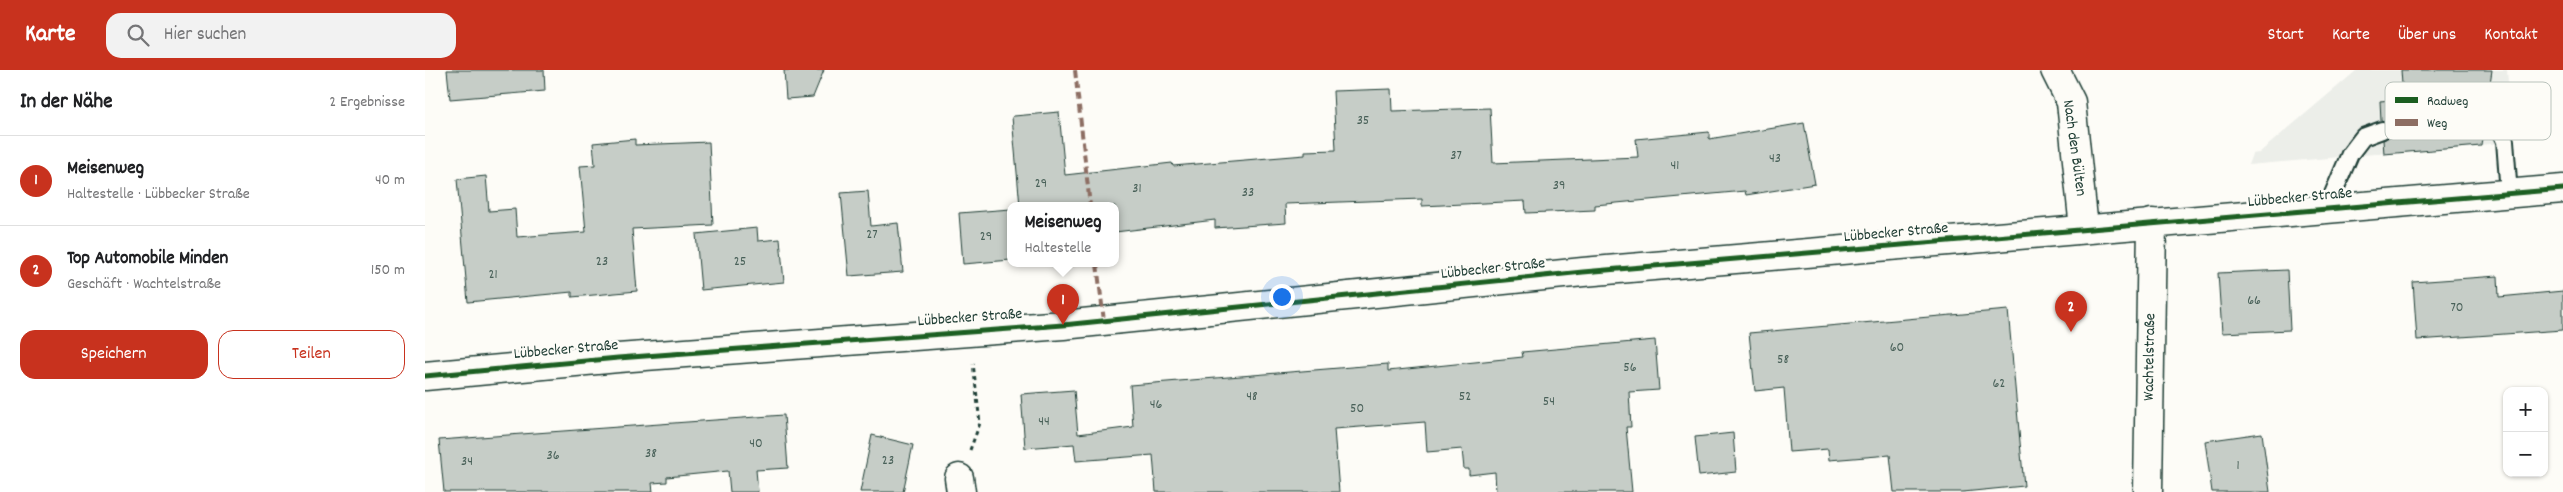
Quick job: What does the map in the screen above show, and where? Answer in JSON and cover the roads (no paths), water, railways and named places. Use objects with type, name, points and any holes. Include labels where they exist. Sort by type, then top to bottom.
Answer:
[{"type":"main road","name":"Nach den Bülten","points":[[2055,70],[2071,102],[2084,229]]},
{"type":"main road","name":"Lübbecker Straße","points":[[425,376],[1103,321],[1583,272],[2327,208],[2563,190]]},
{"type":"main road","name":"Wachtelstraße","points":[[2148,492],[2153,223]]},
{"type":"lane","points":[[2327,208],[2350,154],[2363,138],[2382,130]]},
{"type":"lane","points":[[2505,140],[2509,194]]},
{"type":"place","name":"Meisenweg","points":[[1063,325]]},
{"type":"place","name":"Top Automobile Minden","points":[[2071,332]]}]
